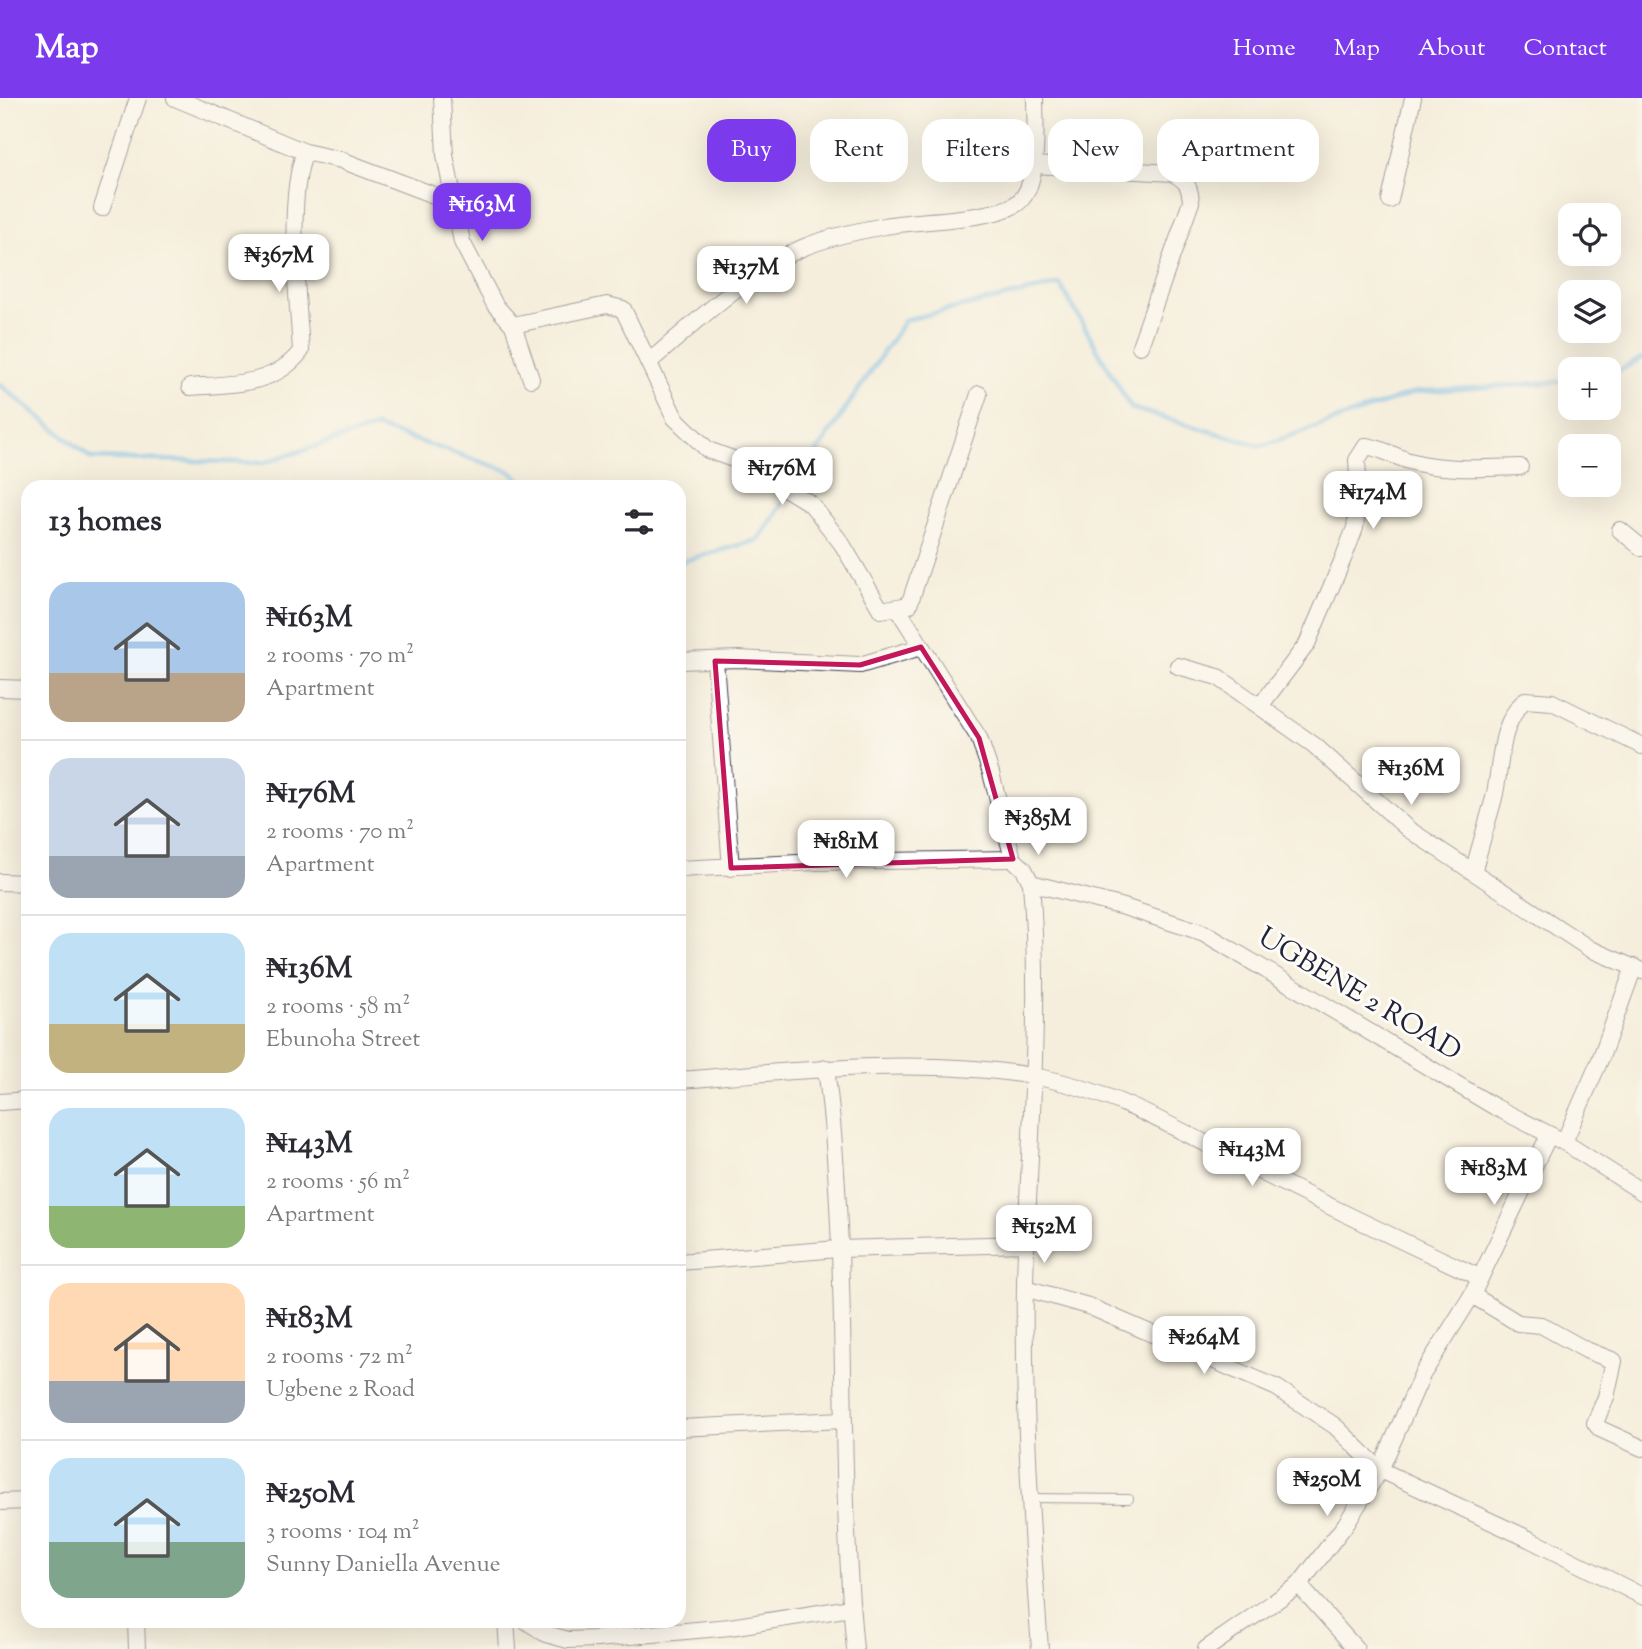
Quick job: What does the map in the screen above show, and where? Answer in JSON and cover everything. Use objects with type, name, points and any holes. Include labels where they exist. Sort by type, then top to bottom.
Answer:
[{"type":"street","points":[[102,208],[138,98]]},
{"type":"street","points":[[175,98],[305,152],[341,160],[452,202]]},
{"type":"street","points":[[442,98],[452,202],[462,243],[475,272],[495,305],[513,325],[531,379]]},
{"type":"street","points":[[1035,98],[1034,166],[1172,173],[1184,179],[1190,189],[1191,202],[1140,346]]},
{"type":"street","points":[[1390,201],[1413,98]]},
{"type":"street","points":[[190,387],[253,383],[290,366],[301,351],[295,261],[298,170],[305,152]]},
{"type":"street","points":[[649,362],[748,281],[802,248],[887,225],[970,216],[1015,205],[1027,193],[1030,182]]},
{"type":"street","points":[[513,325],[607,305],[623,309],[675,418],[692,438],[708,450],[744,463],[811,504],[842,544],[881,610],[909,605],[979,394]]},
{"type":"street","points":[[1261,705],[1307,644],[1343,559],[1354,527],[1359,494],[1357,460],[1361,450],[1366,446],[1374,447],[1409,461],[1450,467],[1520,467]]},
{"type":"street","points":[[1620,530],[1642,548]]},
{"type":"street","points":[[898,609],[979,738],[1013,859],[1024,869],[1031,883],[1034,1076],[1025,1288],[1029,1497],[1040,1649]]},
{"type":"street","points":[[686,661],[860,665],[921,648]]},
{"type":"street","points":[[715,661],[731,868]]},
{"type":"street","points":[[1178,666],[1218,677],[1261,705],[1314,745],[1408,830],[1590,949],[1638,969],[1601,1060],[1479,1277],[1472,1295],[1423,1375],[1380,1469],[1329,1546],[1299,1585],[1206,1649]]},
{"type":"street","points":[[0,688],[21,689]]},
{"type":"street","points":[[1473,872],[1494,795],[1506,729],[1514,711],[1525,700],[1552,702],[1642,746]]},
{"type":"street","points":[[686,869],[816,862],[1013,859]]},
{"type":"street","points":[[0,882],[21,883]]},
{"type":"street","name":"UGBENE 2 ROAD","points":[[1031,883],[1124,907],[1204,933],[1495,1107],[1557,1138],[1642,1192]]},
{"type":"street","points":[[826,1068],[835,1135],[850,1608],[855,1649]]},
{"type":"street","points":[[686,1079],[826,1068],[987,1071],[1034,1076],[1102,1096],[1156,1117],[1267,1175],[1479,1277]]},
{"type":"street","points":[[0,1102],[21,1100]]},
{"type":"street","points":[[686,1261],[838,1249],[1027,1244]]},
{"type":"street","points":[[1025,1288],[1088,1306],[1278,1388],[1335,1426],[1380,1469],[1642,1596]]},
{"type":"street","points":[[1472,1295],[1518,1323],[1541,1325],[1586,1350],[1614,1361],[1606,1398],[1595,1423],[1600,1429],[1642,1448]]},
{"type":"street","points":[[686,1428],[843,1420]]},
{"type":"street","points":[[0,1502],[21,1501]]},
{"type":"street","points":[[1299,1585],[1356,1649]]},
{"type":"street","points":[[537,1628],[546,1634],[568,1640],[597,1639],[730,1627],[850,1608]]},
{"type":"street","points":[[136,1628],[137,1649]]},
{"type":"street","points":[[507,1628],[508,1649]]},
{"type":"lane","points":[[1029,1497],[1129,1499]]},
{"type":"highlighted area","points":[[921,647],[979,738],[1013,859],[731,868],[715,661],[860,665]]},
{"type":"waterway","points":[[686,560],[758,540],[905,320],[1060,284],[1131,408],[1261,446],[1416,392],[1558,382]]},
{"type":"waterway","points":[[1621,370],[1642,358]]},
{"type":"waterway","points":[[0,385],[91,458],[263,463],[376,427],[509,471],[522,480]]}]
